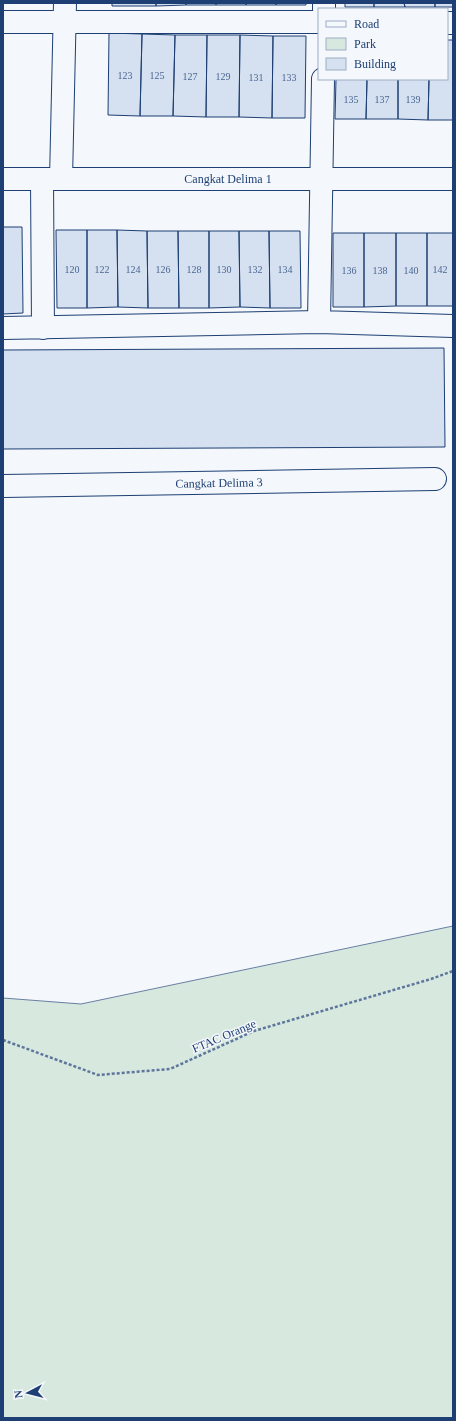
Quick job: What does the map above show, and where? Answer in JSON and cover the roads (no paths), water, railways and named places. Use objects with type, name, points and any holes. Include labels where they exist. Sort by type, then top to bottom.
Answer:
[{"type":"street","points":[[3,22],[65,12],[318,22]]},
{"type":"street","points":[[43,328],[52,179],[65,12]]},
{"type":"street","points":[[320,322],[323,80]]},
{"type":"street","name":"Cangkat Delima 1","points":[[3,179],[453,179]]},
{"type":"street","points":[[3,328],[320,322],[453,326]]},
{"type":"street","name":"Cangkat Delima 3","points":[[3,486],[435,480]]}]
